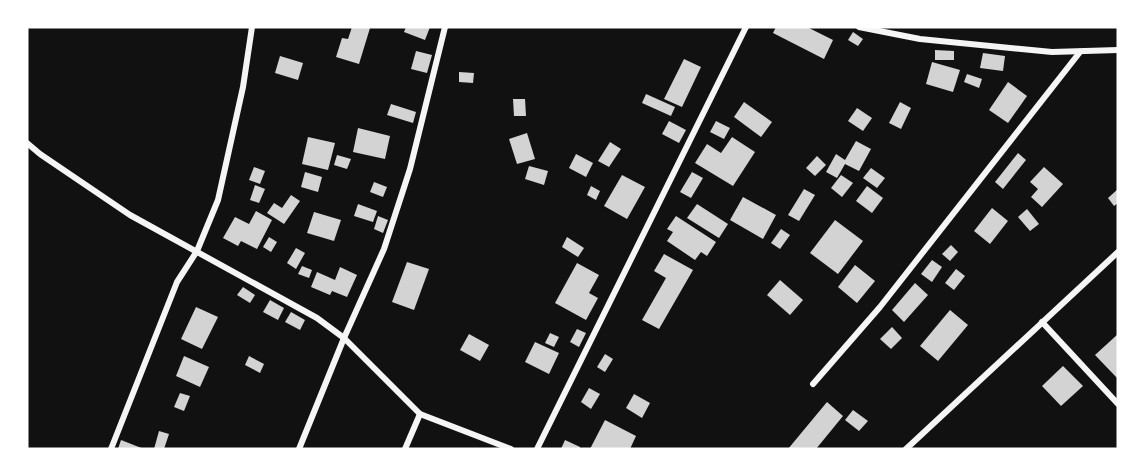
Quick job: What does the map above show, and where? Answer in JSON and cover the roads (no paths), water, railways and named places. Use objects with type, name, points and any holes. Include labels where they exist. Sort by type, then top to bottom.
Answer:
[{"type":"street","points":[[111,449],[177,282],[197,251],[218,200],[243,87],[252,27]]},
{"type":"street","points":[[299,449],[344,338],[384,249],[410,169],[445,27]]},
{"type":"street","points":[[537,449],[746,27]]},
{"type":"street","points":[[860,27],[920,39],[1052,52],[1118,50]]},
{"type":"street","points":[[813,384],[880,307],[1080,51]]},
{"type":"street","points":[[27,143],[130,215],[317,318],[344,338],[420,414],[511,449]]},
{"type":"street","points":[[906,449],[1118,252]]},
{"type":"street","points":[[1042,322],[1118,404]]},
{"type":"street","points":[[405,449],[420,414]]}]
